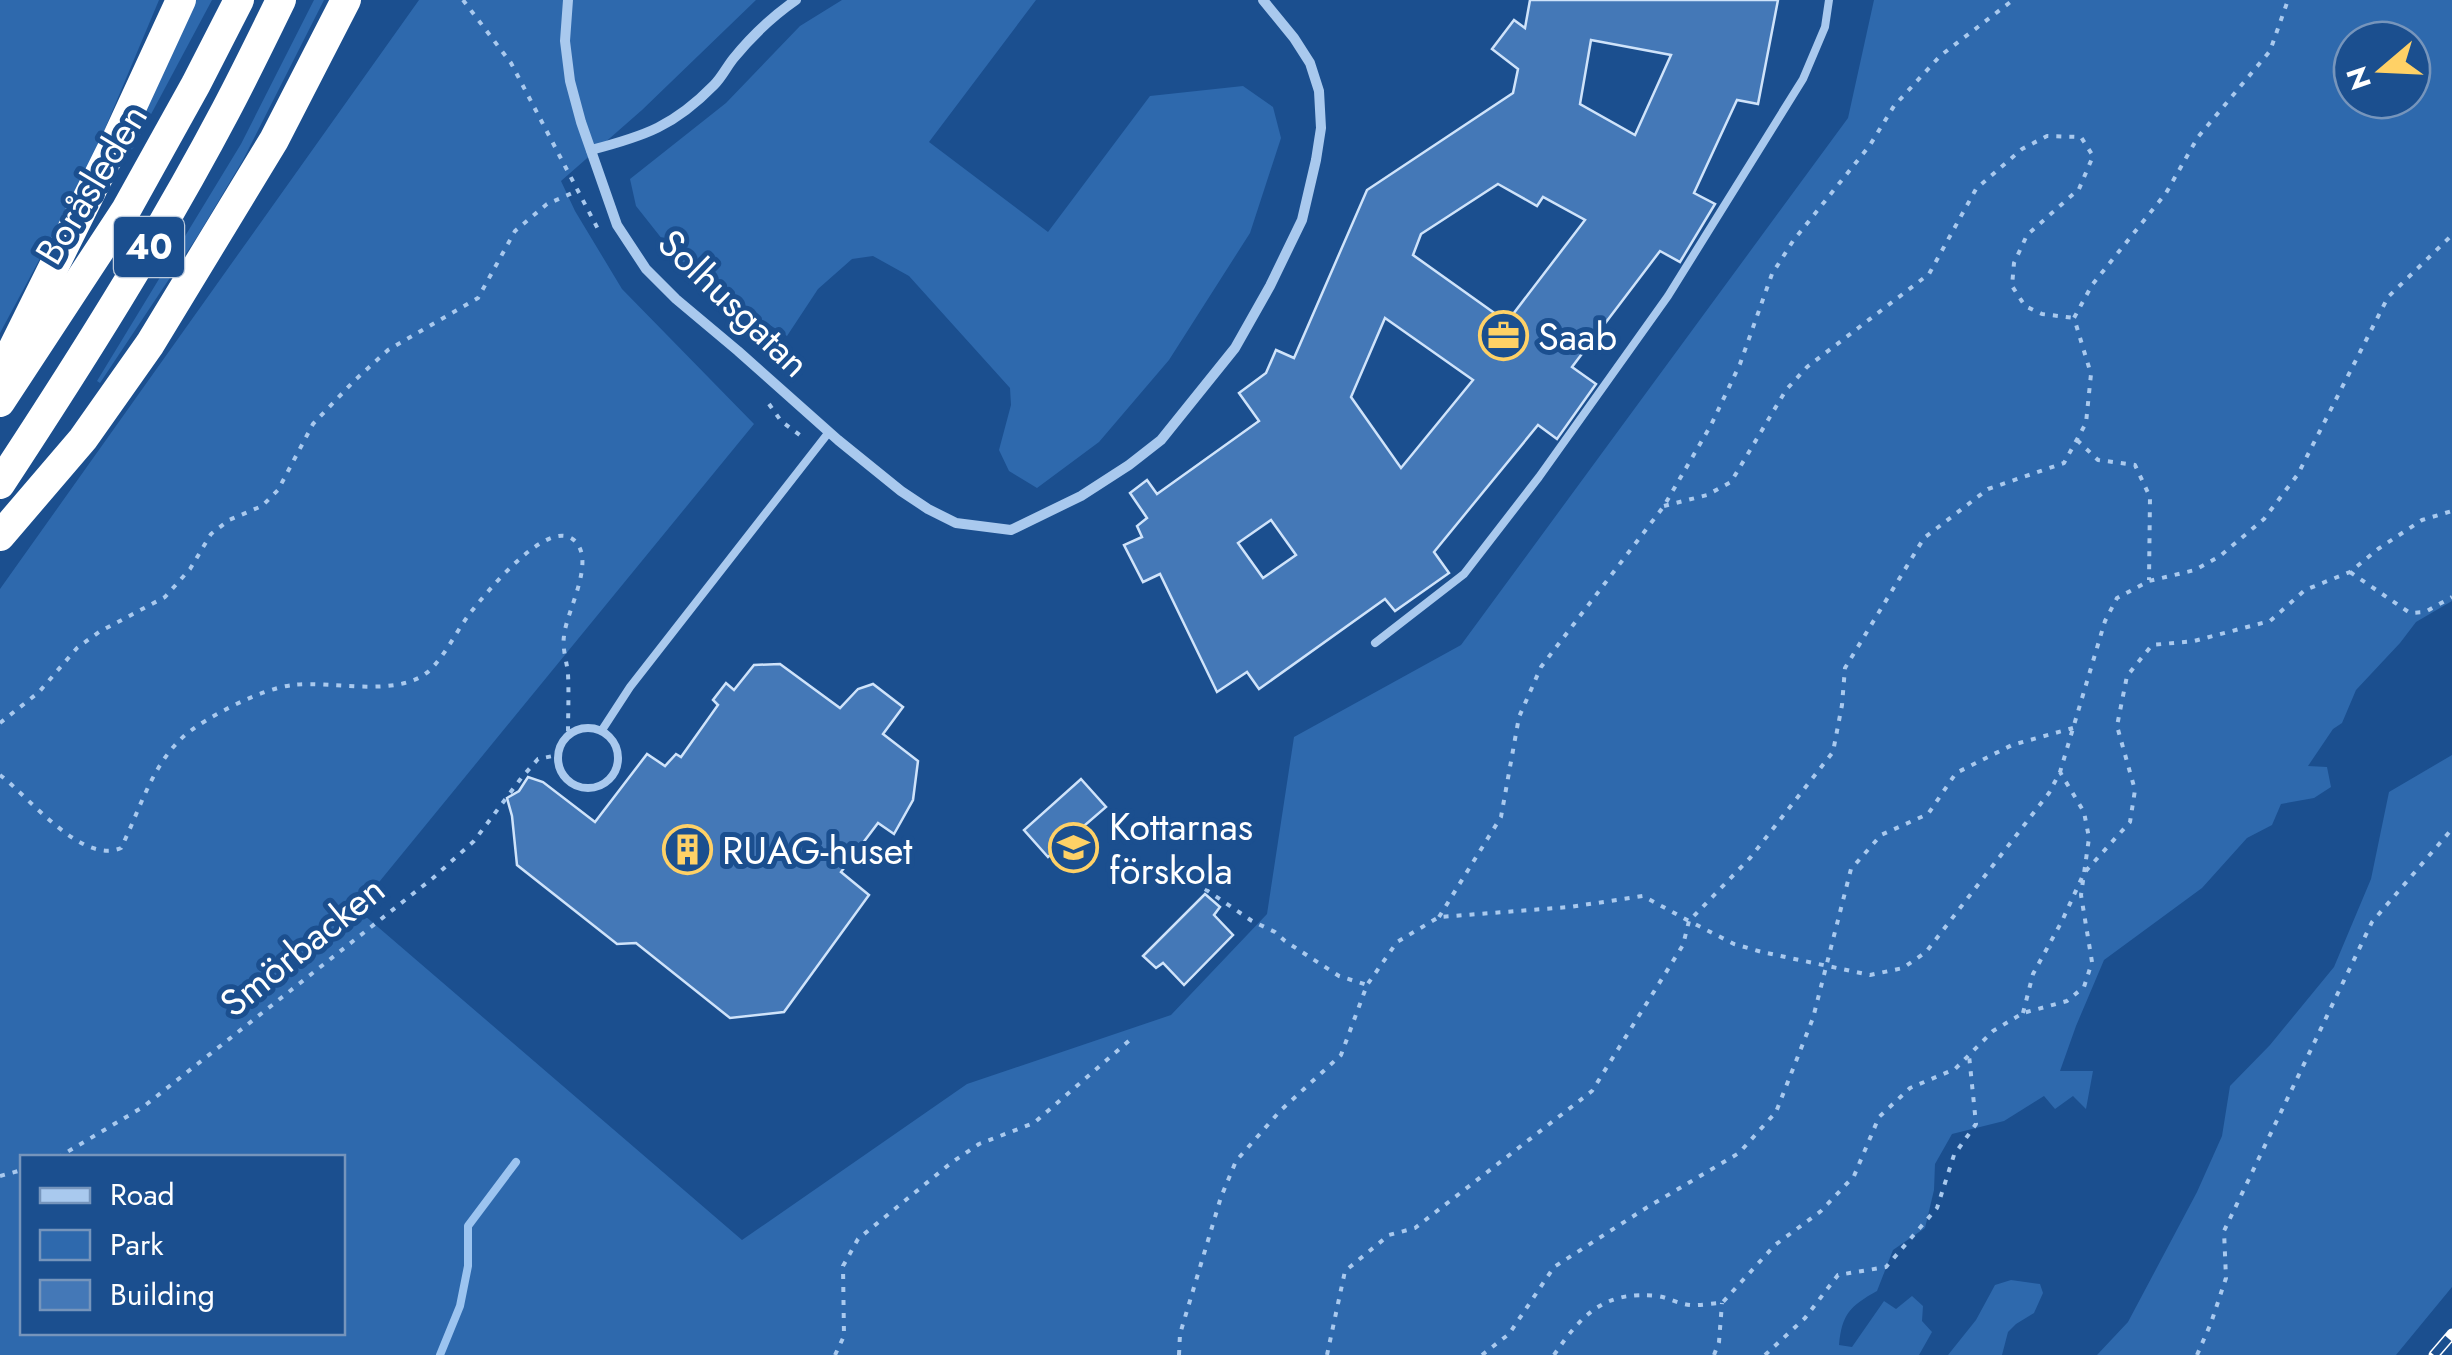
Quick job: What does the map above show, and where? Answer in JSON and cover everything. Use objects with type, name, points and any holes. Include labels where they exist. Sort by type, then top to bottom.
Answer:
[{"type":"highway","points":[[0,375],[181,0]]},
{"type":"highway","name":"Boråsleden","points":[[0,402],[126,210],[239,0]]},
{"type":"highway","name":"Boråsleden","points":[[0,484],[77,367],[158,231],[281,0]]},
{"type":"highway","points":[[0,536],[83,439],[150,344],[274,140],[346,0]]},
{"type":"street","name":"Solhusgatan","points":[[568,0],[565,42],[570,81],[617,226],[646,268],[676,300],[902,491],[956,523],[1011,530],[1080,496],[1162,440],[1235,348],[1302,220],[1321,128],[1319,91],[1310,63],[1263,0]]},
{"type":"street","points":[[591,150],[653,132],[686,111],[769,22],[796,0]]},
{"type":"lane","points":[[1374,643],[1464,574],[1539,477],[1668,296],[1803,79],[1825,27],[1829,0]]},
{"type":"lane","points":[[602,730],[630,687],[829,432]]},
{"type":"lane","points":[[579,728],[602,730],[618,748],[616,772],[598,787],[574,785],[559,767],[561,744],[579,728]]},
{"type":"path","points":[[1178,1354],[1180,1334],[1221,1197],[1236,1161],[1280,1110],[1341,1055],[1368,985],[1398,942],[1439,917],[1501,818],[1519,717],[1542,667],[1664,506],[1740,364],[1772,274],[1894,106],[1940,56],[2013,0]]},
{"type":"path","points":[[1327,1355],[1345,1272],[1389,1235],[1415,1228],[1592,1091],[1684,945],[1689,921],[1750,858],[1833,752],[1845,668],[1924,538],[1988,489],[2064,463],[2086,423],[2090,374],[2074,318],[2092,285],[2166,193],[2198,138],[2270,50],[2288,0]]},
{"type":"path","points":[[1664,506],[1706,495],[1731,482],[1786,390],[1807,367],[1929,274],[1976,189],[2022,148],[2046,136],[2081,137],[2093,156],[2079,188],[2027,235],[2014,263],[2012,286],[2026,306],[2042,314],[2074,318]]},
{"type":"path","points":[[0,723],[38,692],[77,648],[165,596],[190,568],[211,534],[229,520],[262,506],[278,490],[313,424],[354,381],[388,350],[478,298],[515,231],[547,204],[578,191]]},
{"type":"path","points":[[1439,917],[1570,908],[1644,896],[1734,944],[1870,975],[1903,968],[1926,952],[2050,793],[2060,772],[2105,621],[2118,598],[2149,581],[2194,570],[2220,556],[2264,519],[2298,474],[2388,297],[2452,235]]},
{"type":"path","points":[[2077,440],[2098,460],[2135,465],[2150,497],[2149,581]]},
{"type":"path","points":[[2023,1014],[2034,974],[2084,873],[2130,822],[2135,790],[2117,726],[2127,676],[2152,645],[2194,641],[2270,621],[2305,590],[2350,572],[2422,520],[2452,510]]},
{"type":"path","points":[[0,775],[60,830],[96,850],[110,852],[120,848],[157,770],[184,737],[230,707],[288,685],[325,683],[364,689],[416,680],[432,669],[472,611],[517,560],[553,536],[565,536],[576,542],[582,555],[578,590],[564,636],[568,734]]},
{"type":"path","points":[[2350,572],[2410,613],[2425,612],[2452,597]]},
{"type":"path","points":[[1482,1355],[1510,1334],[1554,1267],[1739,1154],[1776,1112],[1813,1018],[1852,869],[1880,836],[1928,814],[1956,773],[2012,744],[2073,728]]},
{"type":"path","name":"Smörbacken","points":[[62,1155],[143,1107],[433,878],[474,841],[538,760],[558,755]]},
{"type":"path","points":[[1714,1355],[1722,1303],[1775,1244],[1821,1211],[1854,1176],[1879,1117],[1910,1088],[1954,1069],[1993,1031],[2023,1014],[2067,1001],[2084,987],[2092,962],[2081,895],[2089,838],[2084,812],[2060,772]]},
{"type":"path","points":[[2196,1355],[2226,1278],[2224,1231],[2372,922],[2452,829]]},
{"type":"path","points":[[1205,889],[1340,976],[1368,985]]},
{"type":"path","points":[[835,1355],[844,1336],[843,1266],[858,1240],[950,1163],[979,1144],[1034,1123],[1131,1039]]},
{"type":"path","points":[[1765,1355],[1805,1318],[1838,1275],[1886,1267],[1937,1208],[1954,1155],[1976,1124],[1969,1055]]},
{"type":"path","points":[[1554,1355],[1574,1325],[1592,1308],[1621,1296],[1660,1296],[1689,1305],[1722,1303]]},
{"type":"green space","points":[[0,0],[159,0],[88,169],[0,333]]},
{"type":"green space","points":[[195,0],[212,0],[133,148],[125,155]]},
{"type":"green space","points":[[314,0],[324,0],[243,160],[100,383],[97,381],[241,144]]},
{"type":"green space","points":[[419,0],[756,0],[642,110],[561,181],[622,289],[754,424],[357,909],[742,1240],[967,1084],[1171,1015],[1267,914],[1294,737],[1461,645],[1848,118],[1874,0],[2452,0],[2452,601],[2416,622],[2356,690],[2342,723],[2333,729],[2308,766],[2327,767],[2331,787],[2314,798],[2281,804],[2272,825],[2247,838],[2202,888],[2104,960],[2060,1071],[2093,1071],[2086,1109],[2073,1096],[2055,1109],[2044,1096],[2004,1121],[1952,1134],[1935,1164],[1934,1190],[1925,1228],[1893,1250],[1877,1291],[1849,1312],[1840,1334],[1839,1345],[1852,1347],[1884,1301],[1896,1309],[1912,1296],[1923,1306],[1922,1321],[1932,1332],[1919,1355],[0,1355],[0,589]]},
{"type":"green space","points":[[842,0],[1036,0],[929,142],[1048,232],[1150,96],[1243,86],[1273,107],[1281,138],[1250,233],[1169,360],[1099,442],[1037,488],[1009,471],[999,450],[1011,405],[1010,388],[909,276],[873,256],[852,259],[818,289],[787,336],[689,273],[636,206],[630,179],[726,103],[800,26]]},
{"type":"green space","points":[[2452,755],[2452,1287],[2396,1355],[2097,1355],[2128,1322],[2197,1192],[2222,1136],[2230,1086],[2270,1045],[2334,967],[2371,879],[2389,792]]},
{"type":"green space","points":[[2011,1280],[2040,1284],[2043,1293],[2034,1313],[2008,1332],[2002,1355],[1948,1355],[1976,1320],[1995,1285]]},
{"type":"building","name":"Saab","points":[[1530,0],[1778,0],[1758,104],[1737,100],[1694,193],[1715,204],[1680,262],[1660,251],[1572,367],[1596,384],[1557,439],[1538,425],[1434,552],[1449,573],[1395,611],[1385,599],[1259,689],[1247,672],[1217,692],[1160,574],[1143,582],[1124,545],[1142,537],[1137,526],[1147,518],[1130,493],[1147,480],[1157,494],[1259,421],[1239,393],[1266,373],[1276,350],[1294,358],[1367,190],[1513,93],[1518,69],[1492,49],[1514,20],[1525,28]],"holes":[[[1591,40],[1671,55],[1635,135],[1580,104]],[[1498,184],[1537,206],[1543,197],[1585,220],[1507,322],[1413,255],[1421,234]],[[1385,318],[1473,380],[1401,468],[1351,397]],[[1271,520],[1296,555],[1263,578],[1238,543]]]},
{"type":"building","name":"RUAG-huset","points":[[780,664],[840,708],[858,689],[873,684],[903,707],[883,734],[918,761],[913,800],[894,834],[878,823],[841,872],[869,895],[784,1012],[730,1018],[636,943],[617,944],[517,865],[507,798],[519,791],[528,777],[543,782],[595,822],[647,754],[665,766],[676,754],[681,757],[718,705],[713,700],[726,683],[734,690],[754,665]]},
{"type":"building","points":[[1081,779],[1106,807],[1048,857],[1024,830]]},
{"type":"building","points":[[1205,894],[1220,907],[1214,915],[1233,935],[1184,985],[1163,963],[1156,968],[1143,956]]},
{"type":"waterway","points":[[440,1355],[460,1306],[468,1266],[468,1226],[516,1162]]},
{"type":"railway","points":[[2434,1355],[2452,1334]]},
{"type":"place","name":"Saab","points":[[1503,336]]},
{"type":"place","name":"Kottarnas förskola","points":[[1074,848]]},
{"type":"place","name":"RUAG-huset","points":[[687,850]]}]
